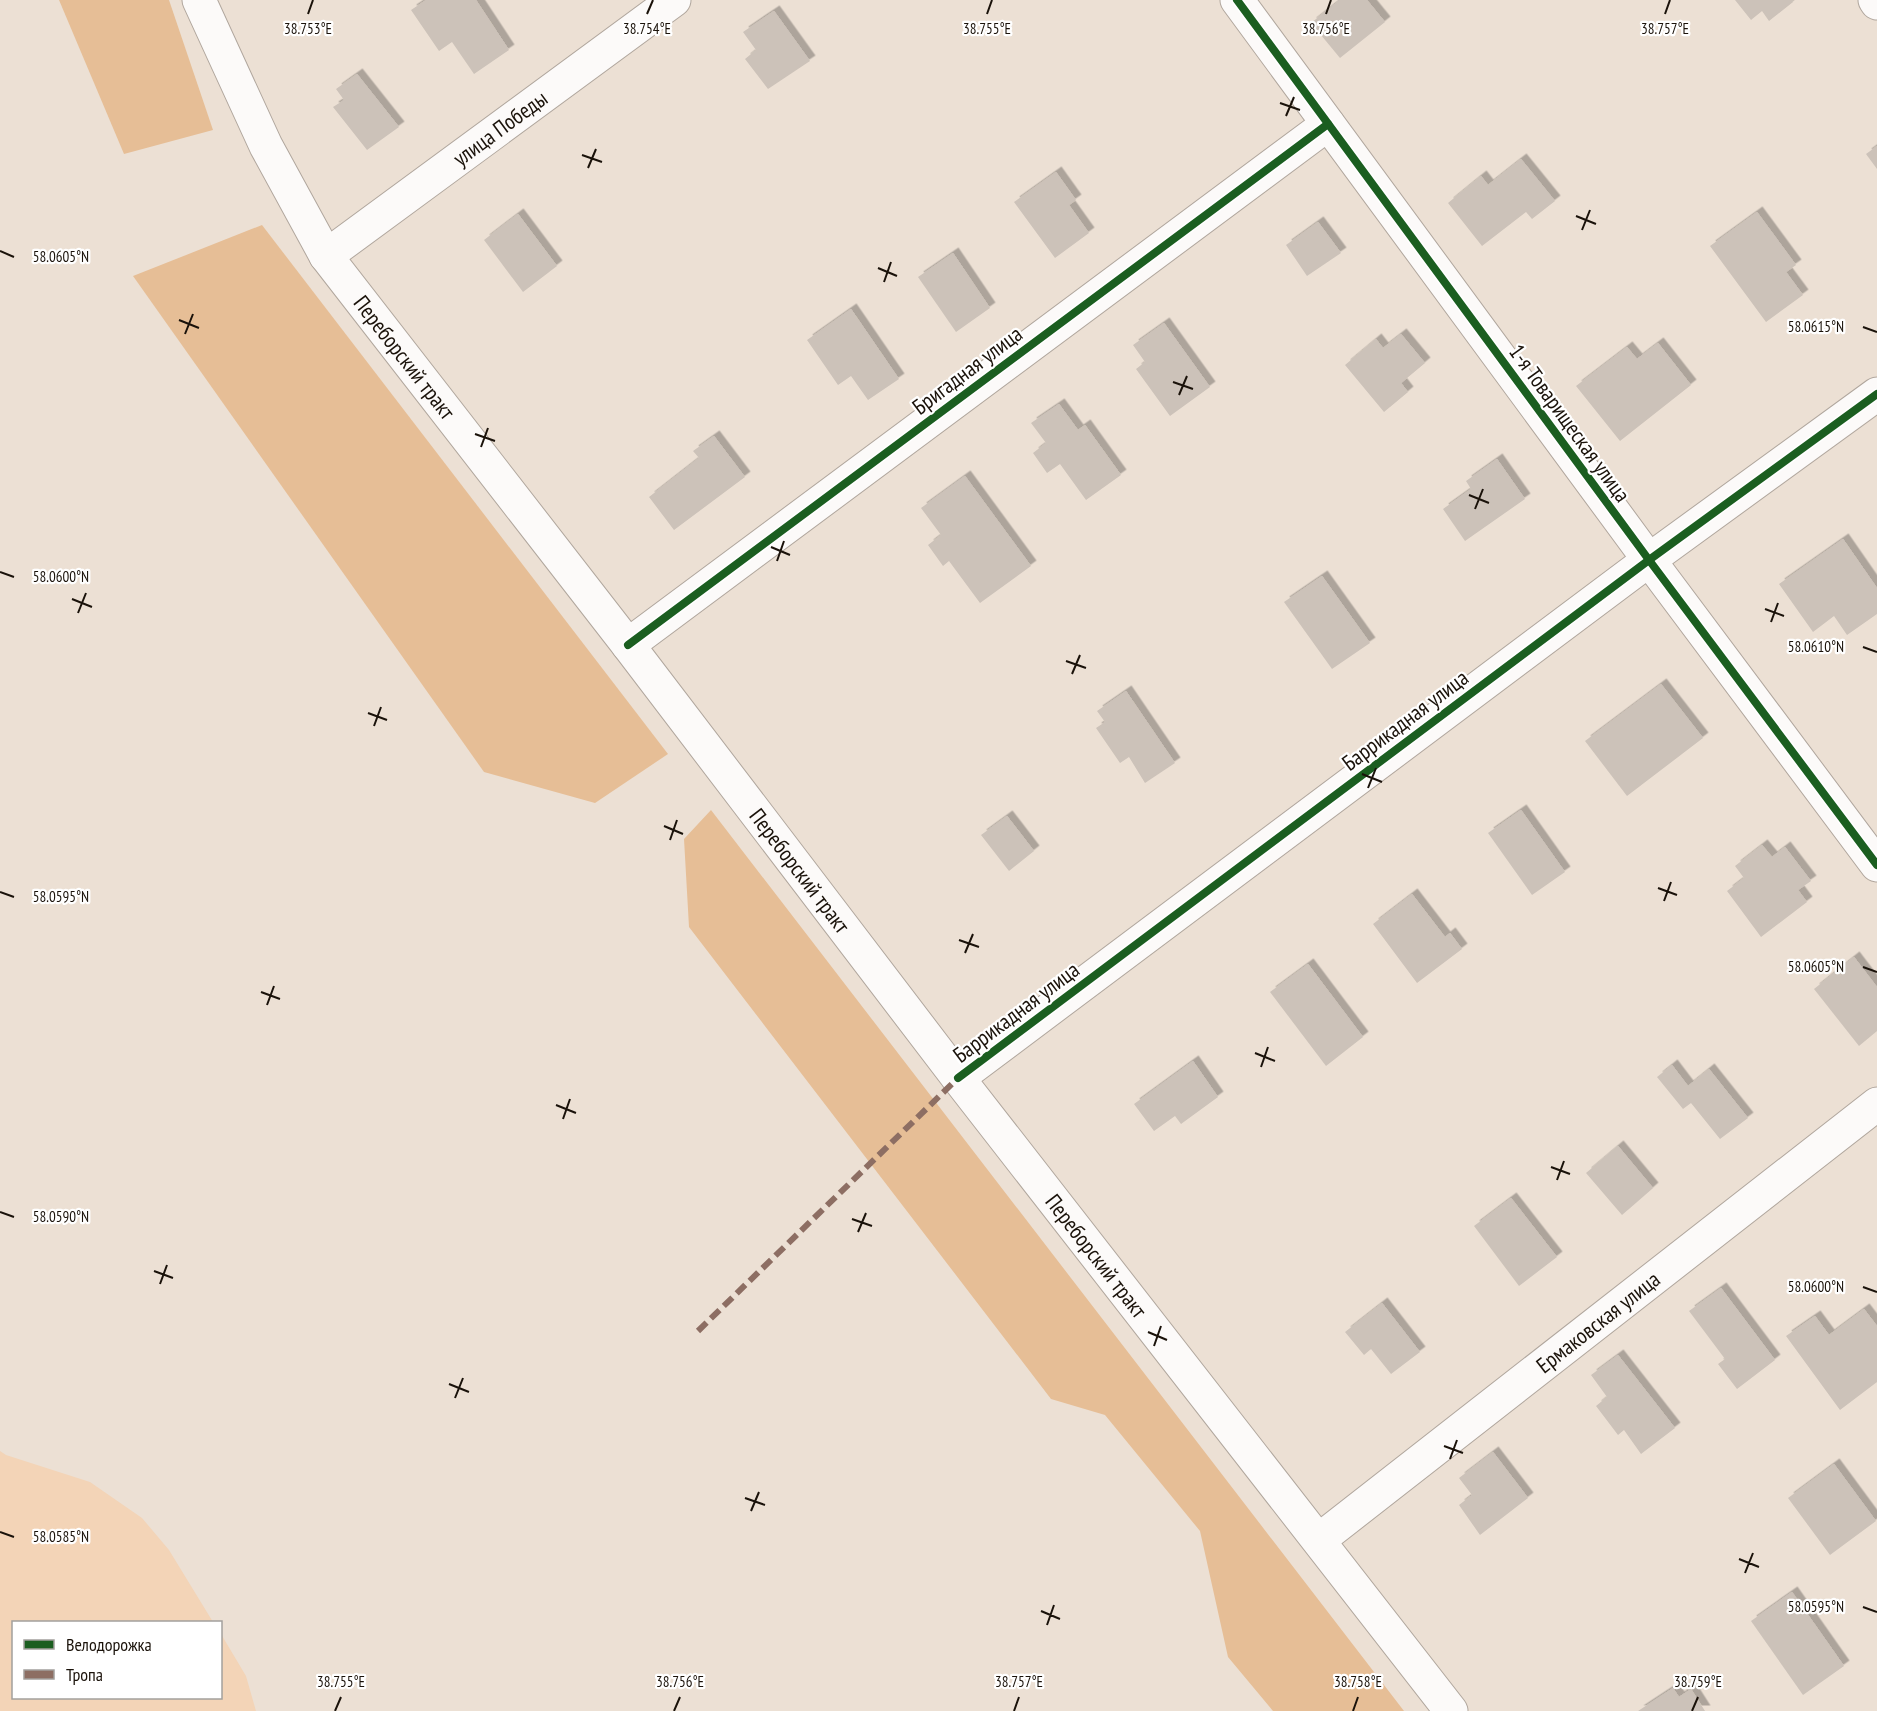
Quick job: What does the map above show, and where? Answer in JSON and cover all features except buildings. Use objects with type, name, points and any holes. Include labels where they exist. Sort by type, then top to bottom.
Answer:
[{"type":"street","name":"Переборский тракт","points":[[199,0],[266,146],[327,256],[958,1078],[1451,1711]]},
{"type":"street","name":"улица Победы","points":[[327,256],[674,0]]},
{"type":"street","name":"1-я Товарищеская улица","points":[[1237,0],[1649,560],[1877,865]]},
{"type":"street","name":"Бригадная улица","points":[[627,645],[1328,124]]},
{"type":"street","name":"Баррикадная улица","points":[[958,1078],[1649,560],[1877,394]]},
{"type":"street","name":"Ермаковская улица","points":[[1318,1540],[1877,1104]]},
{"type":"shaded area","points":[[59,0],[169,0],[213,130],[124,154]]},
{"type":"shaded area","points":[[262,225],[668,754],[595,803],[484,772],[133,276]]},
{"type":"shaded area","points":[[711,810],[1404,1711],[1273,1711],[1228,1657],[1200,1531],[1105,1415],[1051,1399],[689,927],[684,839]]},
{"type":"shaded area","points":[[0,1451],[6,1455],[90,1482],[142,1518],[169,1550],[212,1621],[12,1621],[12,1699],[222,1699],[222,1636],[246,1676],[256,1711],[0,1711]]},
{"type":"marked path","points":[[698,1331],[958,1078]]},
{"type":"cycle path","points":[[1237,0],[1649,560],[1877,865]]},
{"type":"cycle path","points":[[628,645],[1328,124]]},
{"type":"cycle path","points":[[958,1078],[1649,560],[1877,394]]}]
